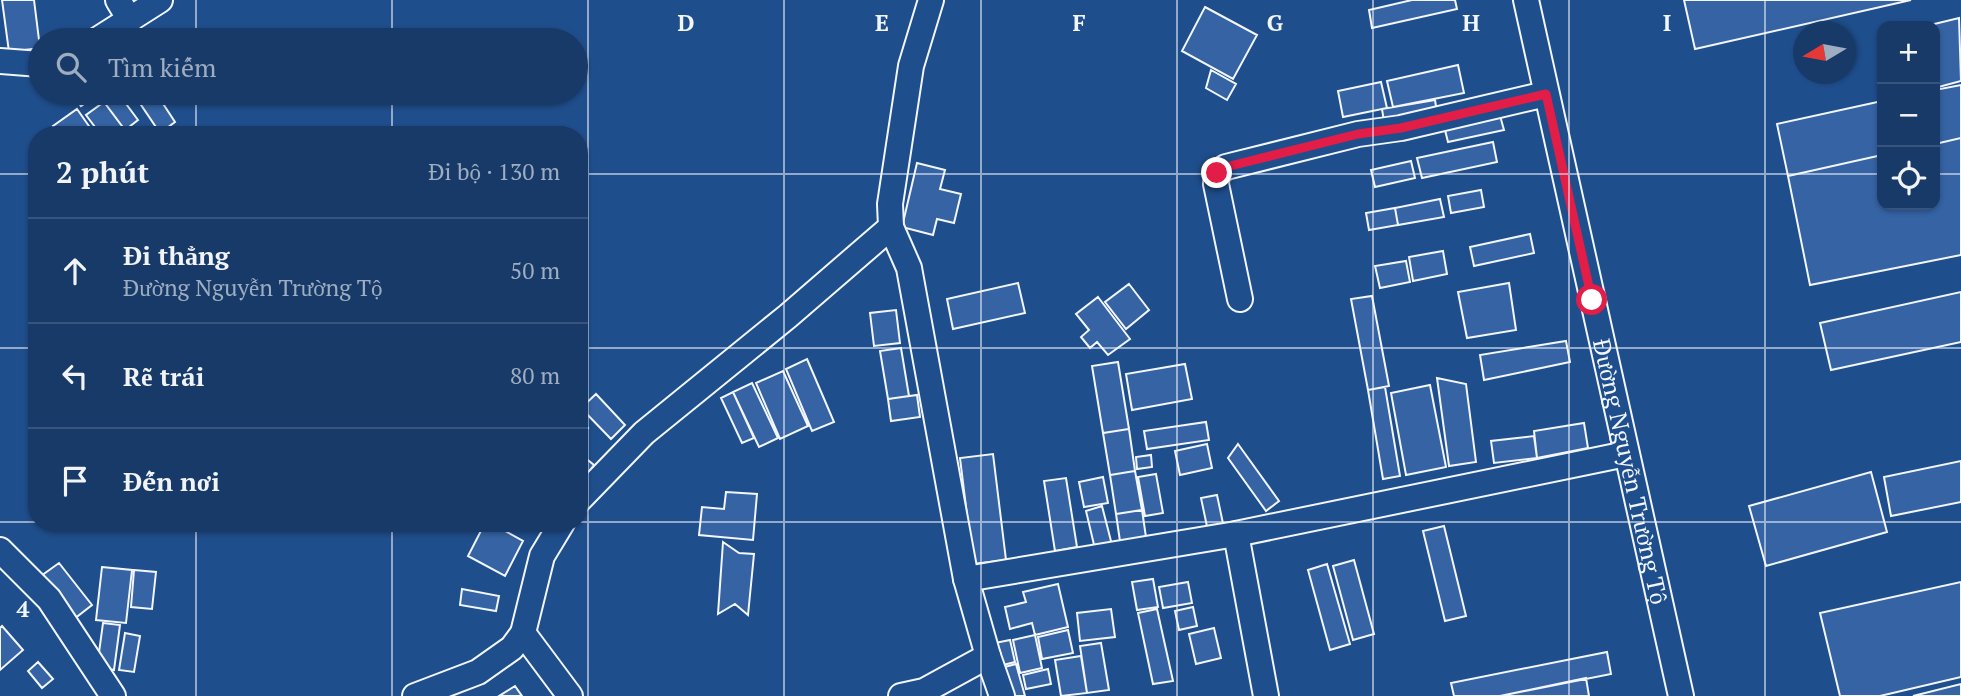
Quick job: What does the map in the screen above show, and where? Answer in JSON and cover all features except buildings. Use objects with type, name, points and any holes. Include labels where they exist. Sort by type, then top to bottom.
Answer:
[{"type":"street","points":[[108,28],[124,10],[160,0]]},
{"type":"street","points":[[931,0],[911,66],[890,204],[891,227],[909,268],[966,579],[1002,696]]},
{"type":"street","name":"Đường Nguyễn Trường Tộ","points":[[1526,0],[1681,696]]},
{"type":"street","points":[[0,61],[28,63]]},
{"type":"street","points":[[1240,299],[1216,184],[1217,173],[1226,167],[1358,134],[1401,128],[1546,94]]},
{"type":"street","points":[[588,491],[644,433],[789,316],[891,227]]},
{"type":"street","points":[[966,579],[1236,534],[1626,454]]},
{"type":"street","points":[[415,696],[478,672],[512,648],[523,633],[542,556],[557,532]]},
{"type":"street","points":[[1236,534],[1266,696]]},
{"type":"street","points":[[0,550],[49,599],[113,696]]},
{"type":"street","points":[[523,633],[570,696]]},
{"type":"street","points":[[901,696],[924,691],[988,656]]},
{"type":"route","points":[[1217,173],[1226,167],[1358,134],[1401,128],[1546,94],[1592,300]]}]
